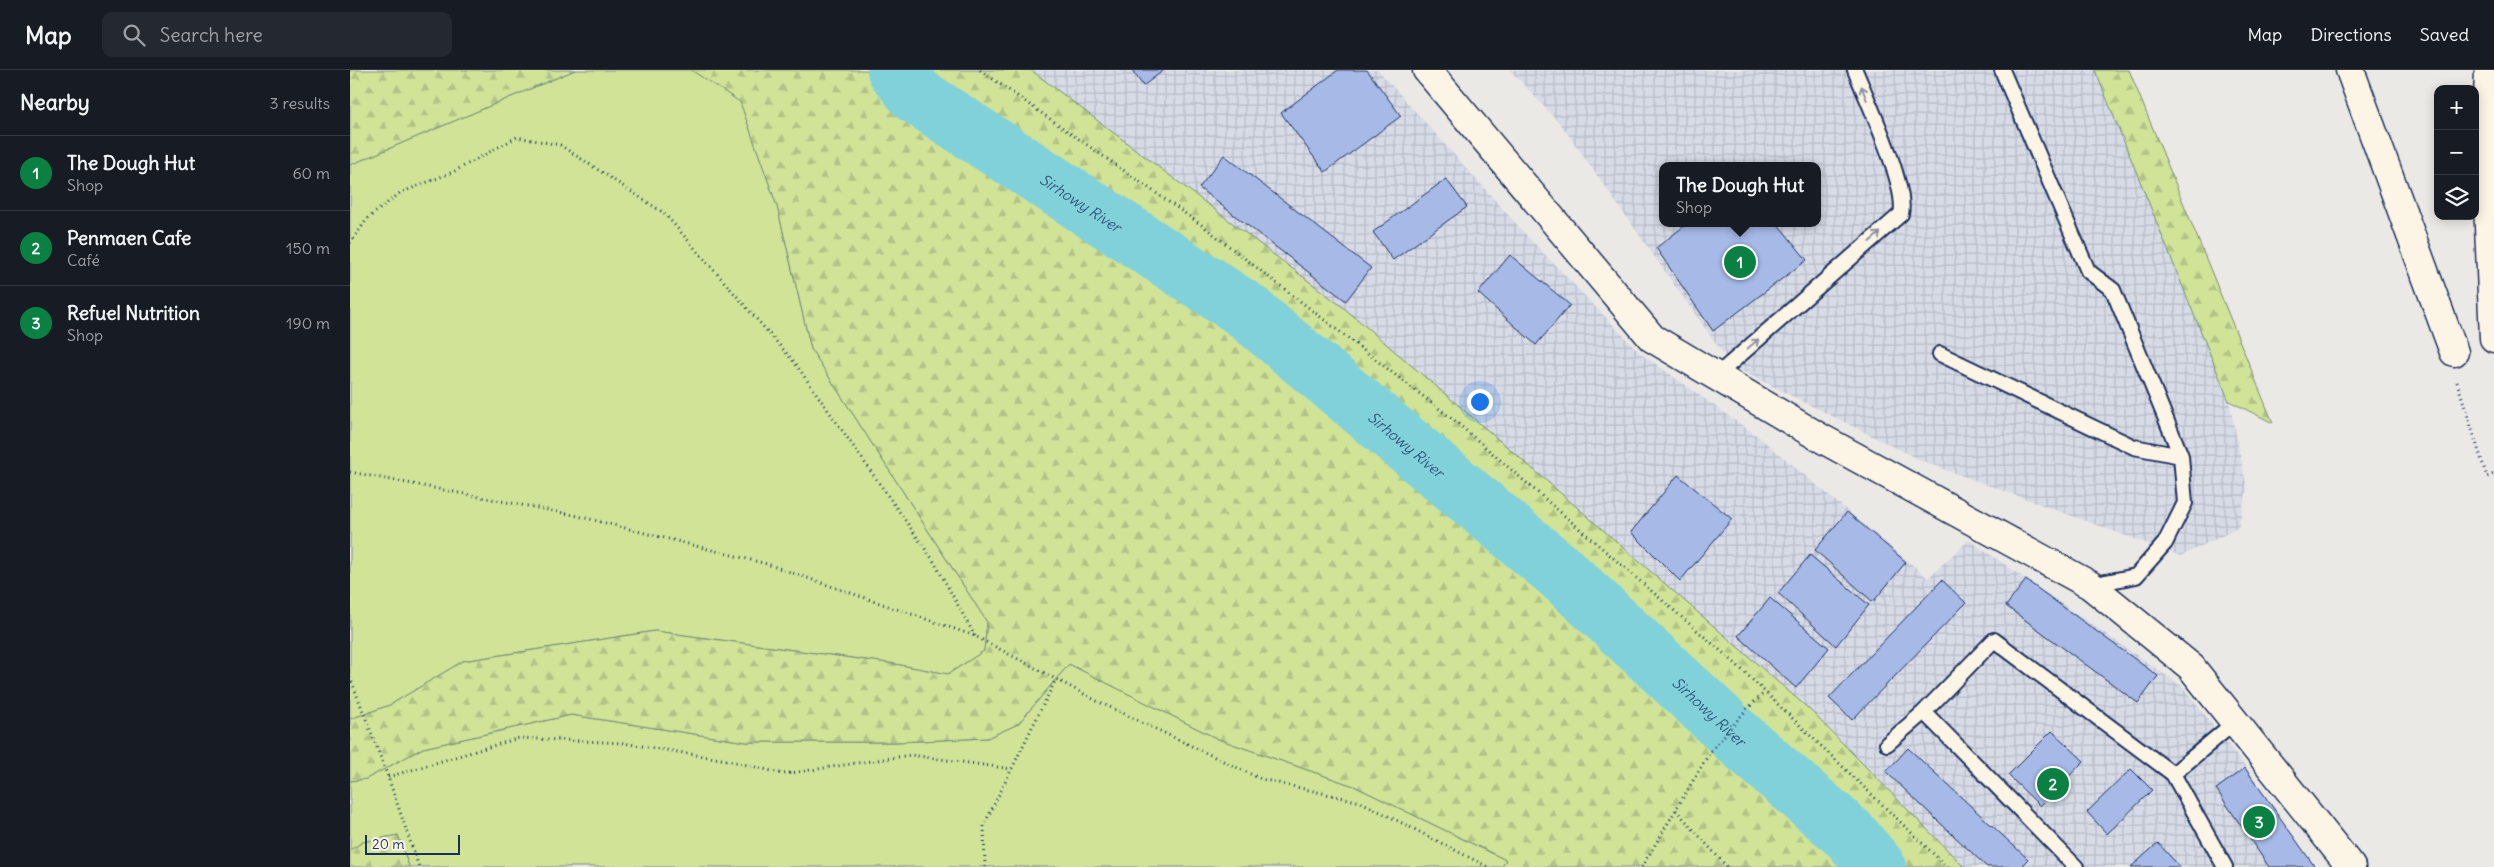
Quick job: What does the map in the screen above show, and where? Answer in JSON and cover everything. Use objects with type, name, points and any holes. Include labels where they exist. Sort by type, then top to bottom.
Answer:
[{"type":"street","points":[[1427,70],[1652,338],[1819,437],[2090,585],[2190,667],[2351,867]]},
{"type":"street","points":[[2350,70],[2454,352]]},
{"type":"street","points":[[2489,70],[2494,338]]},
{"type":"lane","points":[[1716,376],[1901,214],[1903,206],[1899,183],[1855,70]]},
{"type":"lane","points":[[2002,70],[2088,271],[2113,290],[2181,456],[2185,503],[2165,543],[2136,576],[2090,585]]},
{"type":"lane","points":[[1940,354],[2134,447],[2181,456]]},
{"type":"lane","points":[[1887,744],[1924,712],[1994,640],[2173,774],[2225,867]]},
{"type":"lane","points":[[1924,712],[2076,867]]},
{"type":"lane","points":[[2173,774],[2235,722]]},
{"type":"path","points":[[980,70],[1204,226],[1455,421],[1765,692],[1946,867]]},
{"type":"path","points":[[350,244],[368,218],[400,193],[453,172],[517,137],[560,145],[664,213],[795,363],[933,560],[975,636]]},
{"type":"path","points":[[2454,352],[2457,384],[2487,477],[2494,474]]},
{"type":"path","points":[[350,472],[574,515],[767,564],[975,636],[1097,701],[1261,779],[1361,802],[1488,867]]},
{"type":"path","points":[[350,677],[388,776],[419,867]]},
{"type":"path","points":[[984,867],[984,825],[1056,679]]},
{"type":"path","points":[[1642,867],[1710,752],[1747,709],[1765,692]]},
{"type":"path","points":[[388,776],[519,738],[623,743],[727,760],[784,774],[911,754],[1012,769]]},
{"type":"path","points":[[1676,810],[1727,867]]},
{"type":"shaded area","points":[[1031,70],[1378,70],[1527,236],[1640,353],[1760,438],[1928,578],[1969,540],[2183,687],[2250,773],[2315,867],[1964,867],[1809,709],[1526,463],[1344,308]]},
{"type":"shaded area","points":[[1510,70],[2095,70],[2229,401],[2247,489],[2238,528],[2181,556],[1922,461],[1732,366],[1562,126]]},
{"type":"green space","points":[[350,70],[575,70],[350,165]]},
{"type":"green space","points":[[575,70],[691,70],[740,101],[777,206],[811,349],[987,622],[984,651],[948,674],[895,664],[655,631],[463,661],[390,705],[350,719],[350,165]]},
{"type":"green space","points":[[691,70],[1031,70],[1344,308],[1526,463],[1809,709],[1964,867],[1502,867],[1506,860],[1354,786],[1218,739],[1069,664],[1018,724],[987,738],[895,742],[746,742],[571,715],[423,748],[366,779],[350,781],[350,719],[390,705],[463,661],[655,631],[895,664],[948,674],[984,651],[987,622],[811,349],[777,206],[740,102]]},
{"type":"green space","points":[[2095,70],[2129,70],[2273,423],[2229,401]]},
{"type":"green space","points":[[1069,664],[1218,739],[1354,786],[1506,860],[1502,867],[409,867],[398,835],[363,842],[350,850],[350,781],[366,779],[423,748],[571,715],[746,742],[895,742],[987,738],[1018,724]]},
{"type":"green space","points":[[398,835],[409,867],[350,867],[350,850],[363,842]]},
{"type":"building","points":[[1132,70],[1164,70],[1143,86]]},
{"type":"building","points":[[1338,70],[1367,70],[1401,116],[1325,172],[1281,113]]},
{"type":"building","points":[[1224,155],[1371,268],[1346,301],[1199,188]]},
{"type":"building","points":[[1446,179],[1467,207],[1393,260],[1373,232]]},
{"type":"building","points":[[1683,227],[1780,227],[1807,260],[1713,331],[1656,248]]},
{"type":"building","points":[[1510,255],[1570,305],[1536,345],[1478,293]]},
{"type":"building","points":[[1678,475],[1732,519],[1680,581],[1631,532]]},
{"type":"building","points":[[1847,512],[1906,562],[1873,602],[1815,550]]},
{"type":"building","points":[[1810,555],[1869,605],[1836,646],[1778,593]]},
{"type":"building","points":[[1942,580],[1966,603],[1852,720],[1829,698]]},
{"type":"building","points":[[2026,580],[2158,676],[2138,703],[2006,606]]},
{"type":"building","points":[[1770,598],[1829,648],[1796,688],[1738,636]]},
{"type":"building","points":[[2052,731],[2084,761],[2040,806],[2008,775]]},
{"type":"building","points":[[1908,748],[2028,859],[2020,867],[1987,867],[1886,772]]},
{"type":"building","points":[[2245,768],[2315,867],[2269,867],[2216,789]]},
{"type":"building","points":[[2131,769],[2152,790],[2107,834],[2087,812]]},
{"type":"building","points":[[2158,843],[2180,867],[2131,867]]},
{"type":"waterway","name":"Sirhowy River","points":[[896,70],[917,96],[1244,309],[1561,573],[1739,739],[1850,835],[1877,867]]},
{"type":"place","name":"The Dough Hut","points":[[1740,262]]},
{"type":"place","name":"Penmaen Cafe","points":[[2053,784]]},
{"type":"place","name":"Refuel Nutrition","points":[[2259,822]]}]
